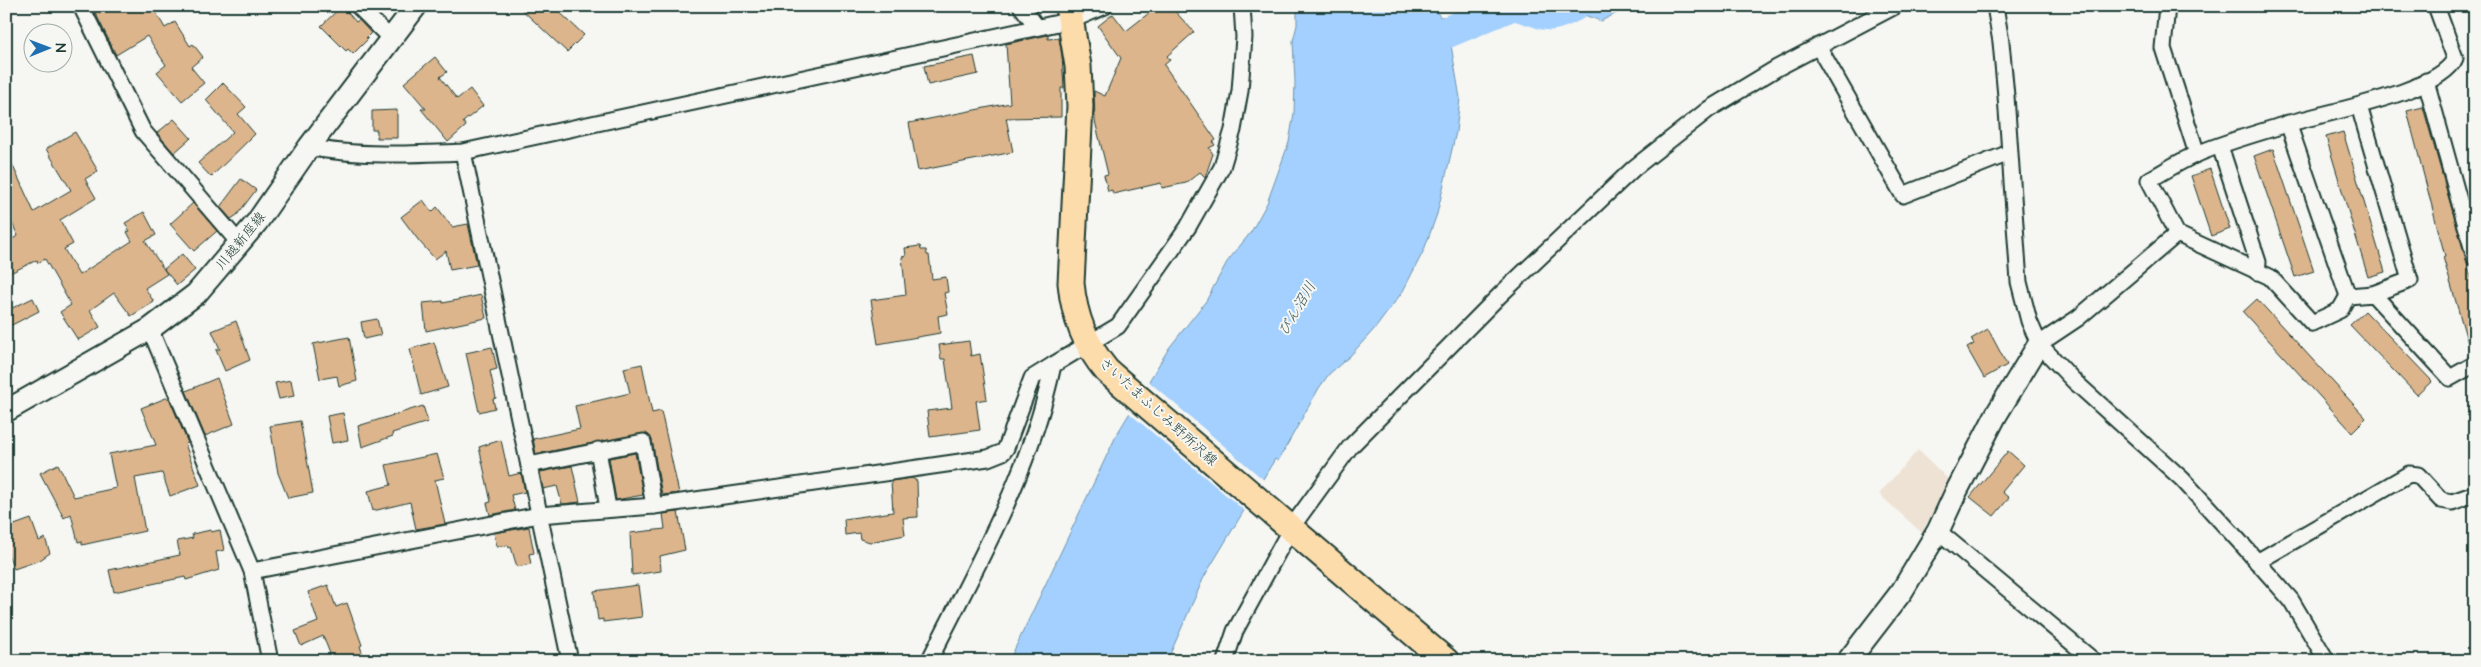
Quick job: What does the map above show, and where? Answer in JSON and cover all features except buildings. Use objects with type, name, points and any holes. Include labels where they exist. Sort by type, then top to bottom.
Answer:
[{"type":"main road","name":"川越新座線","points":[[6,411],[150,329],[174,313],[196,294],[257,222],[309,148],[416,6]]},
{"type":"main road","name":"さいたまふじみ野所沢線","points":[[1070,13],[1080,106],[1071,283],[1074,310],[1088,343],[1107,370],[1446,661]]},
{"type":"main road","points":[[1848,661],[1902,591],[1938,531],[1996,415],[2039,344]]},
{"type":"street","points":[[81,6],[143,132],[240,244]]},
{"type":"street","points":[[358,6],[391,39]]},
{"type":"street","points":[[1021,6],[1037,27]]},
{"type":"street","points":[[309,148],[326,151],[390,153],[463,152],[1037,27],[1070,13],[1105,6]]},
{"type":"street","points":[[252,571],[539,515],[608,508],[654,506],[996,456],[1006,448],[1032,378],[1118,326],[1188,227],[1222,167],[1233,130],[1240,91],[1244,37],[1242,6]]},
{"type":"street","points":[[1224,661],[1235,631],[1288,525],[1350,447],[1500,294],[1634,168],[1682,129],[1734,92],[1895,6]]},
{"type":"street","points":[[1995,6],[2001,42],[2019,282],[2029,321],[2039,344],[2074,381],[2182,478],[2291,600],[2327,661]]},
{"type":"street","points":[[2167,6],[2163,48],[2197,154]]},
{"type":"street","points":[[2288,123],[2348,296],[2340,310],[2312,323],[2270,277],[2177,234],[2149,180],[2197,154],[2288,123],[2359,106],[2426,81],[2452,66],[2455,58],[2436,6]]},
{"type":"street","points":[[1818,46],[1903,194],[2009,153]]},
{"type":"street","points":[[2426,81],[2475,258]]},
{"type":"street","points":[[2348,296],[2373,294],[2410,280],[2359,106]]},
{"type":"street","points":[[2220,146],[2258,262],[2258,272]]},
{"type":"street","points":[[463,152],[570,661]]},
{"type":"street","points":[[2039,344],[2078,318],[2177,234]]},
{"type":"street","points":[[2373,294],[2450,378],[2475,364]]},
{"type":"street","points":[[150,329],[252,571],[270,661]]},
{"type":"street","points":[[929,661],[1018,480],[1038,425],[1053,365]]},
{"type":"street","points":[[529,465],[643,442],[654,506]]},
{"type":"street","points":[[598,450],[608,508]]},
{"type":"street","points":[[2257,562],[2409,474],[2418,475],[2441,500],[2452,502],[2475,494]]},
{"type":"street","points":[[1938,531],[2094,661]]},
{"type":"shaded area","points":[[1918,450],[1949,480],[1922,533],[1879,494]]},
{"type":"water","points":[[1297,6],[1433,6],[1440,17],[1453,16],[1455,20],[1485,11],[1488,18],[1460,30],[1462,36],[1451,45],[1460,98],[1456,132],[1437,214],[1424,250],[1403,291],[1377,326],[1350,356],[1329,374],[1319,388],[1278,461],[1275,459],[1204,577],[1167,661],[1009,661],[1117,434],[1169,348],[1206,301],[1227,262],[1251,232],[1267,203],[1289,142],[1294,113],[1293,41],[1297,25]]},
{"type":"water","points":[[1569,6],[1631,6],[1601,21],[1567,9]]},
{"type":"pier","points":[[1147,380],[1265,481],[1246,512],[1128,412]]},
{"type":"waterway","name":"びん沼川","points":[[1445,33],[1509,6]]},
{"type":"waterway","name":"びん沼川","points":[[1521,6],[1547,14],[1557,13],[1573,6]]}]
